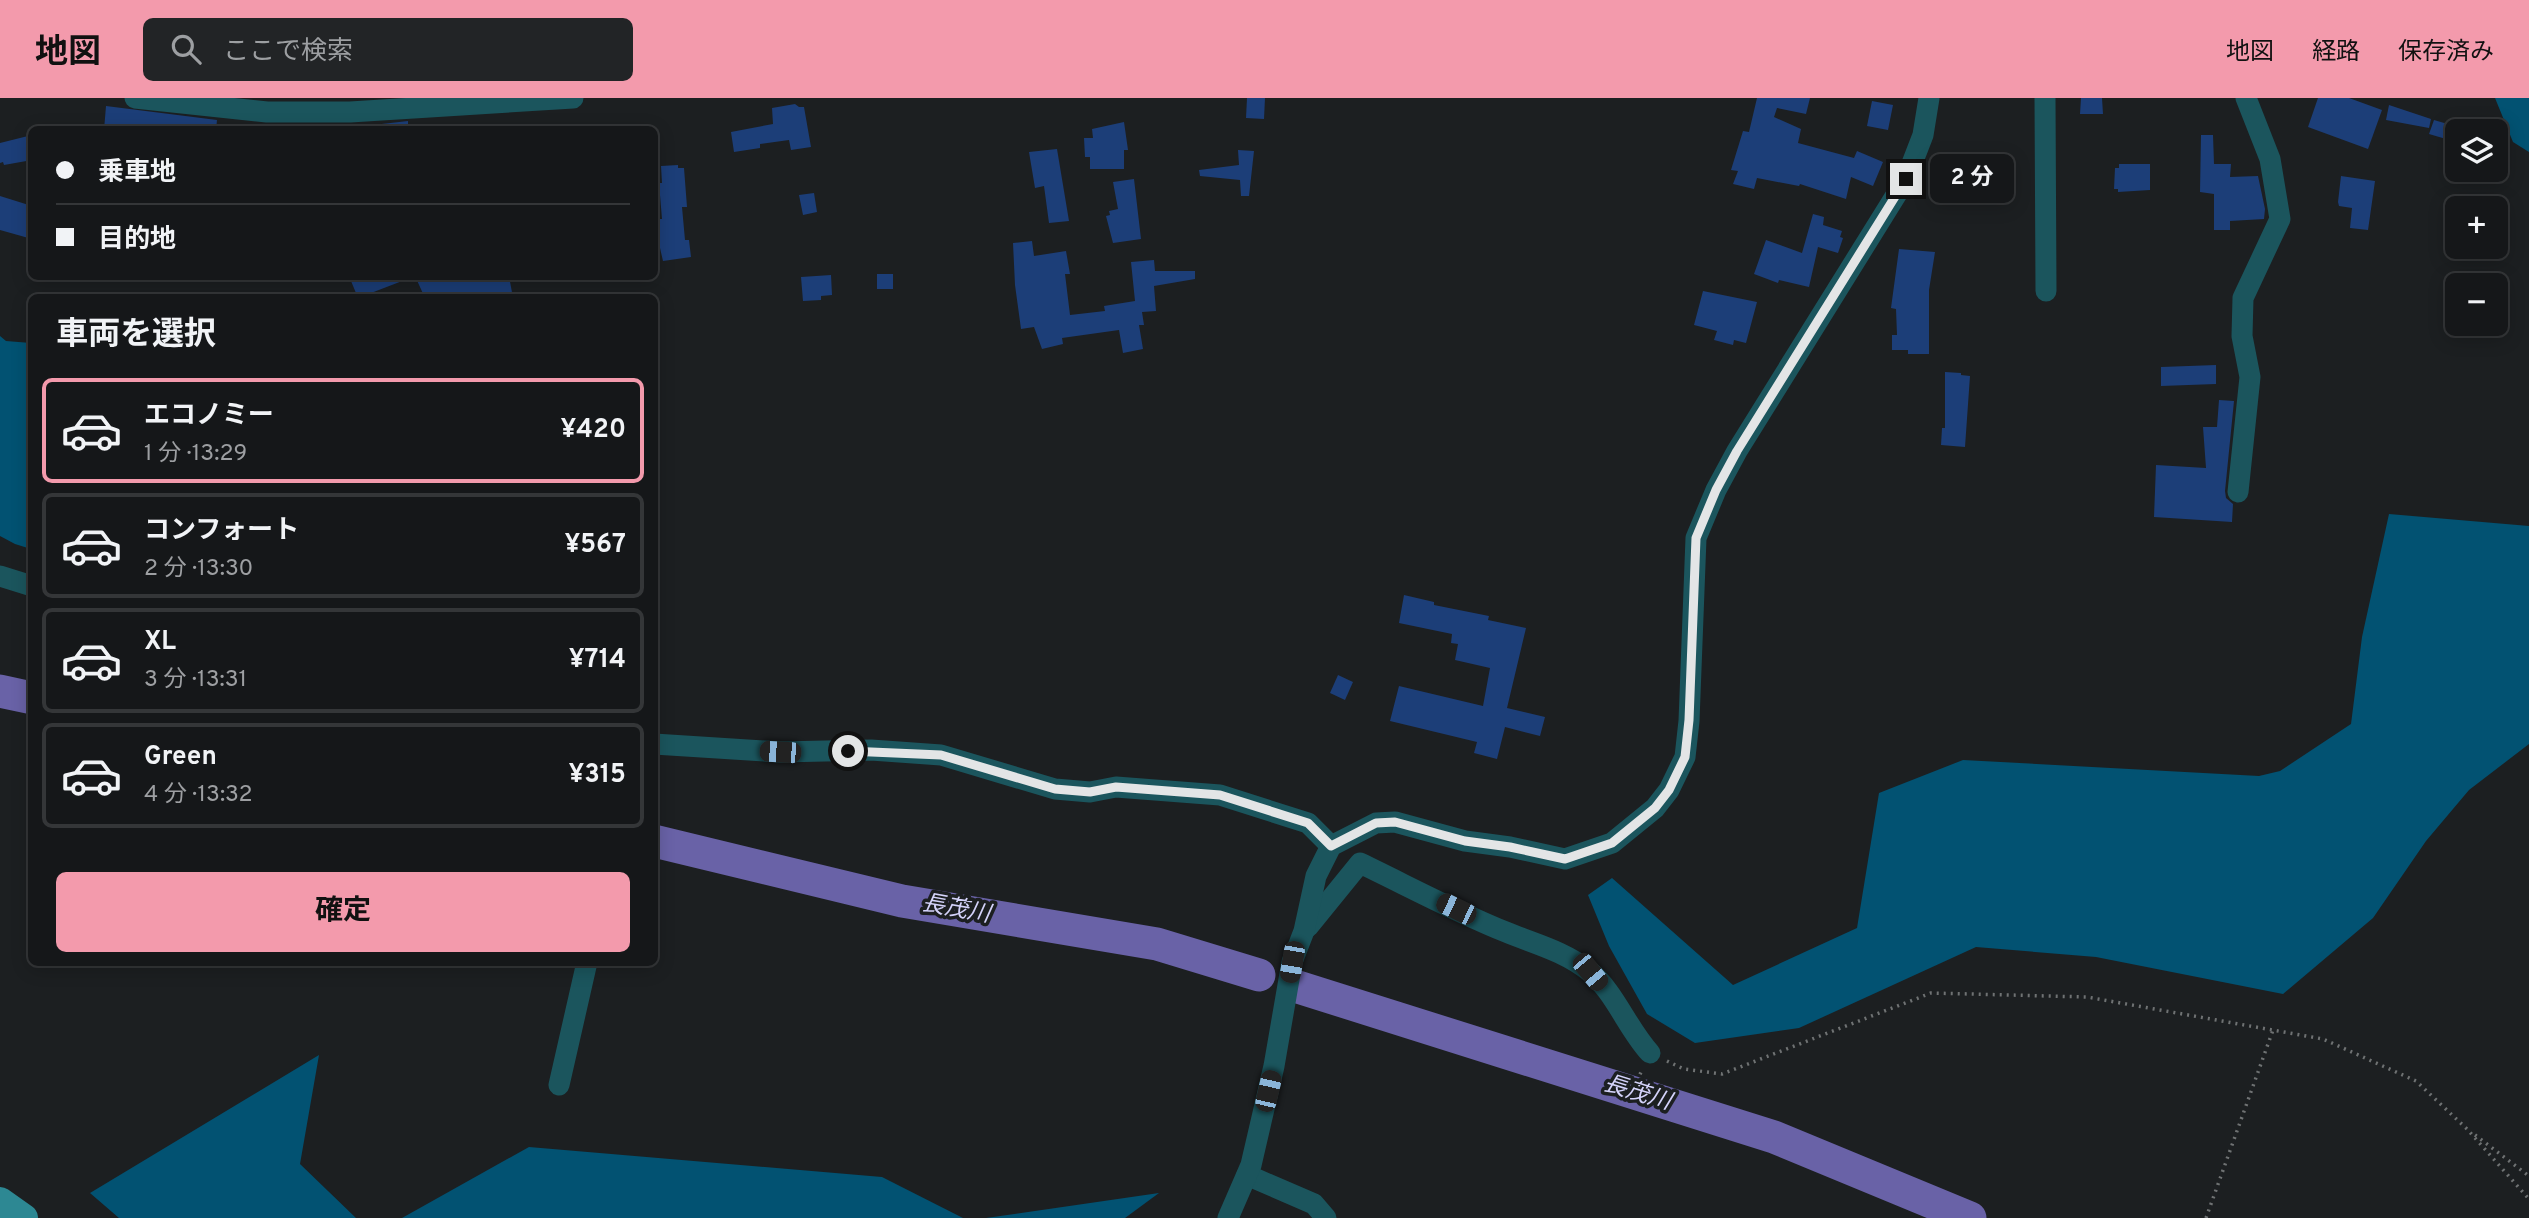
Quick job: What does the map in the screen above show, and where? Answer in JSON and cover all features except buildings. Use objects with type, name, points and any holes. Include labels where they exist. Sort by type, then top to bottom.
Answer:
[{"type":"main road","points":[[0,1201],[24,1218]]},
{"type":"street","points":[[135,98],[267,112],[350,113],[573,98]]},
{"type":"street","points":[[1228,1218],[1247,1175],[1274,1066],[1292,962],[1304,931],[1316,876],[1331,846],[1376,823],[1395,822],[1465,841],[1565,859],[1612,843],[1655,808],[1669,790],[1685,757],[1689,720],[1696,538],[1716,490],[1737,451],[1906,179],[1923,135],[1929,98]]},
{"type":"street","points":[[2045,98],[2046,291]]},
{"type":"street","points":[[2238,492],[2249,377],[2242,336],[2244,298],[2280,219],[2270,159],[2246,98]]},
{"type":"street","points":[[0,576],[28,585]]},
{"type":"street","points":[[658,744],[780,752],[871,750],[941,755],[1055,789],[1090,792],[1116,787],[1220,795],[1308,823],[1331,846]]},
{"type":"street","points":[[1304,931],[1360,863],[1505,932],[1560,951],[1590,972],[1612,997],[1636,1038],[1650,1053]]},
{"type":"street","points":[[559,1085],[586,966]]},
{"type":"street","points":[[1247,1175],[1314,1204],[1326,1218]]},
{"type":"path","points":[[1650,1053],[1684,1069],[1722,1074],[1931,993],[2087,998],[2323,1039],[2416,1082],[2467,1129],[2529,1176]]},
{"type":"path","points":[[2206,1218],[2273,1030]]},
{"type":"path","points":[[2467,1129],[2529,1199]]},
{"type":"shaded area","points":[[2495,98],[2529,98],[2529,152],[2513,142],[2508,130],[2508,119],[2504,119]]},
{"type":"shaded area","points":[[0,336],[6,341],[28,343],[28,548],[0,536]]},
{"type":"shaded area","points":[[2389,514],[2529,526],[2529,744],[2469,790],[2426,841],[2373,918],[2283,994],[2096,957],[1976,947],[1799,1028],[1695,1043],[1647,1014],[1609,946],[1588,895],[1612,878],[1733,985],[1857,928],[1879,793],[1963,760],[2259,776],[2280,771],[2351,724],[2362,637]]},
{"type":"shaded area","points":[[319,1055],[300,1164],[356,1218],[119,1218],[90,1193]]},
{"type":"shaded area","points":[[529,1147],[882,1177],[963,1218],[402,1218]]},
{"type":"shaded area","points":[[1159,1193],[1125,1218],[986,1218]]},
{"type":"waterway","name":"長茂川","points":[[0,691],[28,697]]},
{"type":"waterway","name":"長茂川","points":[[658,842],[902,901],[1157,944],[1259,975]]},
{"type":"waterway","name":"長茂川","points":[[1298,987],[1774,1137],[1970,1218]]},
{"type":"route","points":[[848,751],[941,755],[1055,789],[1090,792],[1116,787],[1220,795],[1308,823],[1331,846],[1376,823],[1395,822],[1465,841],[1565,859],[1612,843],[1655,808],[1669,790],[1685,757],[1689,720],[1696,538],[1716,490],[1737,451],[1906,179]]}]
